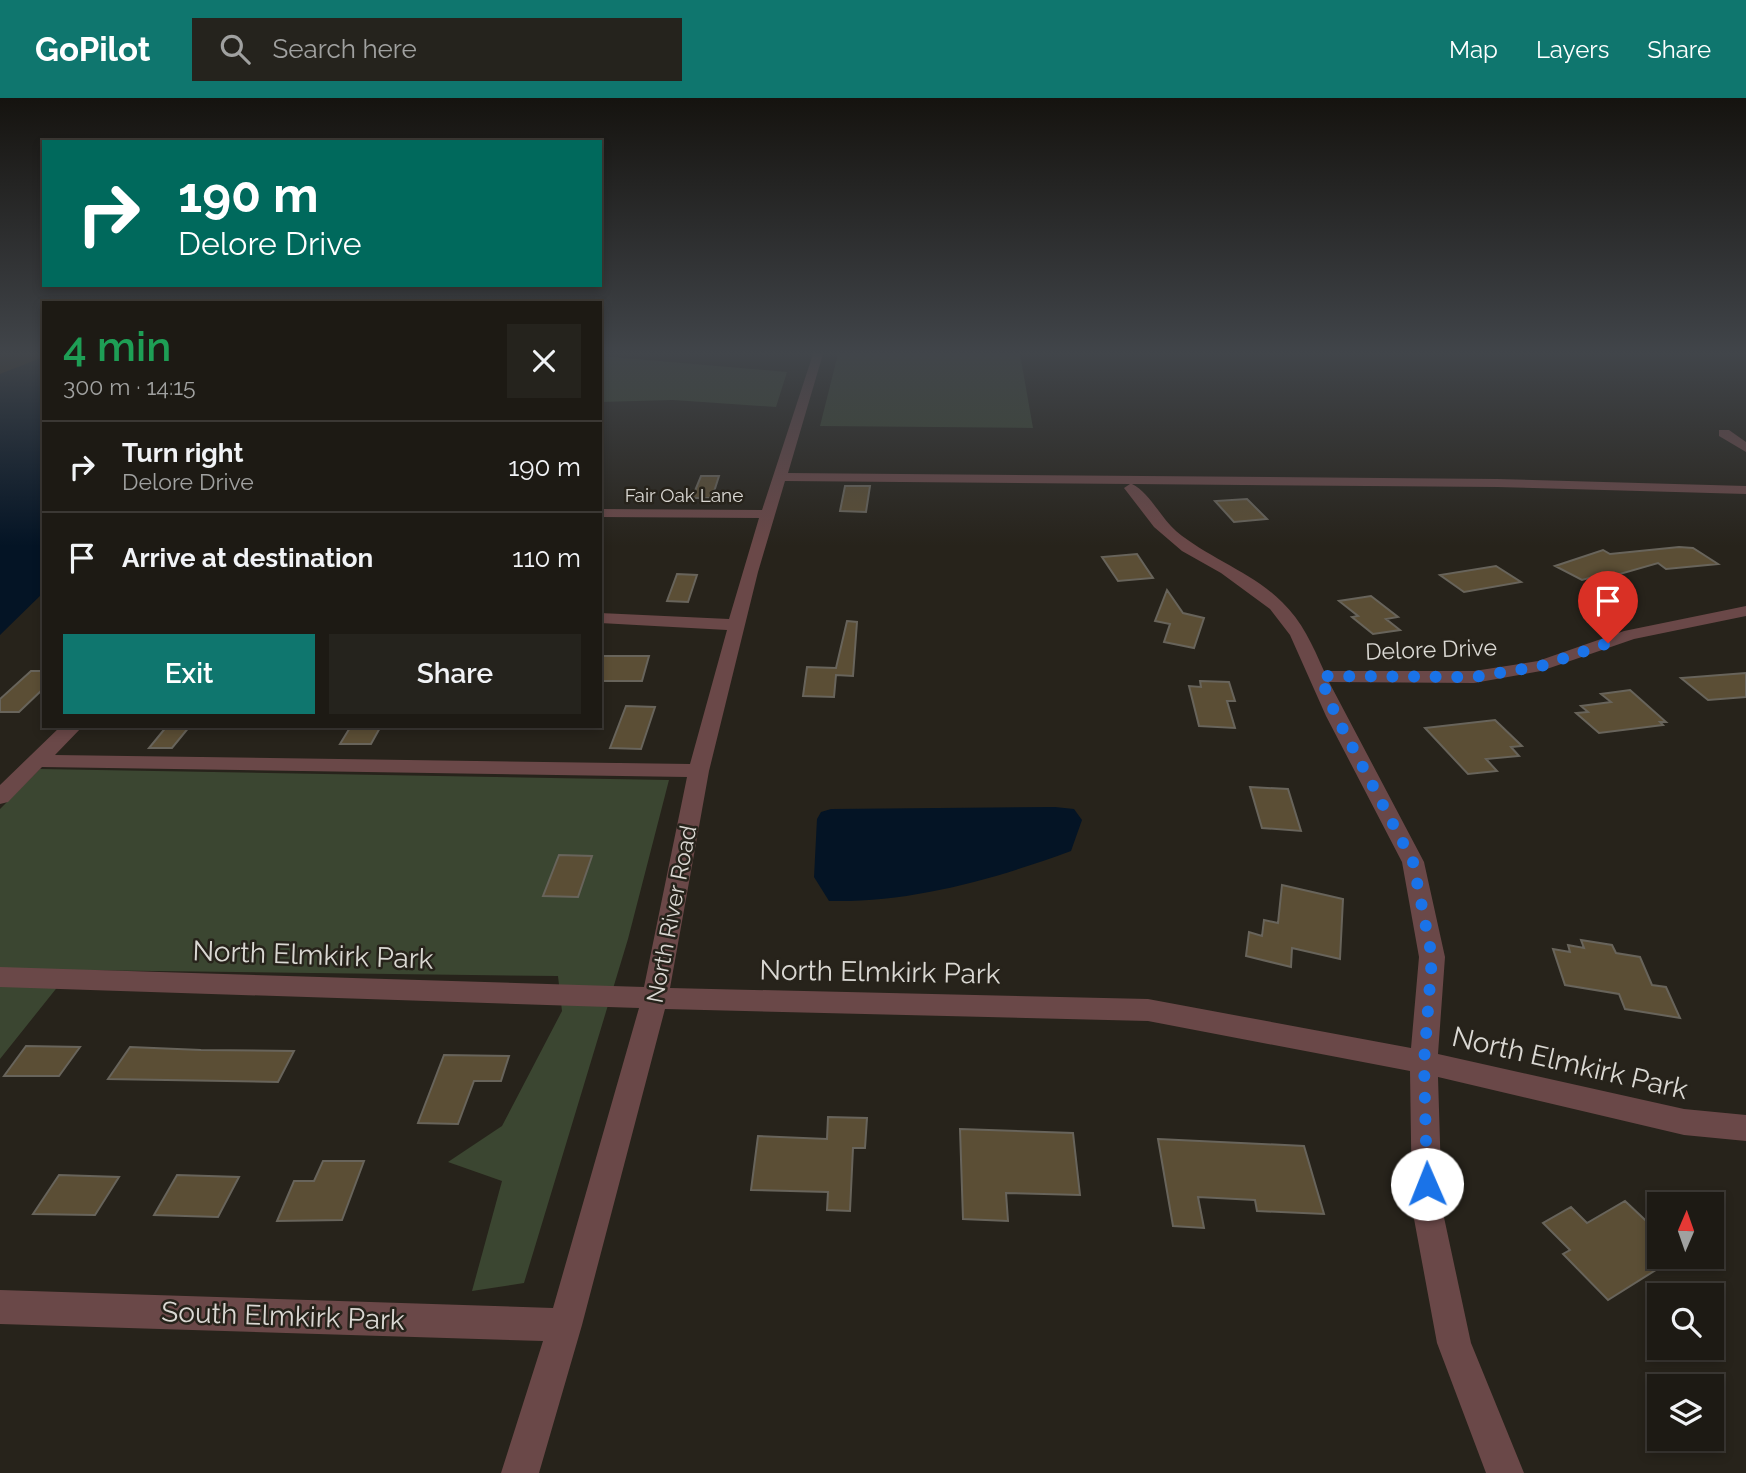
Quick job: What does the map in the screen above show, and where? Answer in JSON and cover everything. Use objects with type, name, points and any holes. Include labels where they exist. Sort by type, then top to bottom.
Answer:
[{"type":"street","name":"North River Road","points":[[520,1473],[565,1325],[655,998],[699,771],[767,514],[798,418]]},
{"type":"street","points":[[1724,433],[1746,448]]},
{"type":"street","points":[[781,477],[1497,483],[1746,490]]},
{"type":"street","points":[[1131,488],[1159,524],[1187,548],[1227,570],[1276,605],[1298,634],[1320,676],[1336,716],[1413,862],[1432,957],[1424,1062],[1427,1208],[1454,1343],[1505,1473]]},
{"type":"street","name":"Fair Oak Lane","points":[[602,513],[767,514]]},
{"type":"street","name":"Delore Drive","points":[[1320,676],[1474,677],[1541,666],[1630,635],[1746,611]]},
{"type":"street","points":[[602,618],[738,625]]},
{"type":"street","points":[[0,797],[71,728]]},
{"type":"street","points":[[37,761],[699,771]]},
{"type":"street","name":"North Elmkirk Park","points":[[0,977],[655,998],[1147,1010],[1424,1062],[1684,1122],[1746,1128]]},
{"type":"street","name":"South Elmkirk Park","points":[[0,1307],[565,1325]]},
{"type":"green space","points":[[822,418],[1031,418],[1033,428],[820,426]]},
{"type":"green space","points":[[40,769],[669,780],[628,939],[524,1283],[472,1291],[502,1181],[448,1162],[502,1126],[562,1011],[558,976],[71,970],[0,1059],[0,809]]},
{"type":"water","points":[[0,418],[42,418],[42,594],[0,635]]},
{"type":"water","points":[[831,809],[1074,809],[1082,820],[1071,851],[983,880],[891,898],[829,901],[814,877],[817,819],[821,812]]},
{"type":"building","points":[[701,476],[719,476],[712,498],[692,498]]},
{"type":"building","points":[[845,486],[870,486],[866,512],[840,511]]},
{"type":"building","points":[[1247,499],[1267,519],[1234,522],[1215,501]]},
{"type":"building","points":[[1693,548],[1718,564],[1666,569],[1658,563],[1606,578],[1600,575],[1582,580],[1555,566],[1603,550],[1610,554]]},
{"type":"building","points":[[1137,554],[1153,578],[1118,581],[1102,557]]},
{"type":"building","points":[[1496,566],[1521,582],[1464,592],[1440,575]]},
{"type":"building","points":[[677,574],[697,575],[688,602],[667,601]]},
{"type":"building","points":[[1167,590],[1183,613],[1204,618],[1194,648],[1164,642],[1170,624],[1155,621]]},
{"type":"building","points":[[1371,596],[1398,617],[1386,619],[1400,630],[1373,634],[1352,617],[1358,616],[1339,601]]},
{"type":"building","points":[[847,621],[857,622],[853,676],[836,675],[834,697],[803,696],[807,667],[836,668]]},
{"type":"building","points":[[602,656],[649,656],[642,681],[602,681]]},
{"type":"building","points":[[31,671],[42,671],[42,690],[19,712],[0,712],[0,699]]},
{"type":"building","points":[[1746,673],[1746,697],[1708,700],[1681,678]]},
{"type":"building","points":[[1200,681],[1229,682],[1235,701],[1227,701],[1235,728],[1199,726],[1189,686],[1201,687]]},
{"type":"building","points":[[1630,690],[1666,722],[1660,722],[1663,725],[1599,733],[1576,713],[1588,712],[1581,706],[1611,702],[1601,694]]},
{"type":"building","points":[[626,706],[655,707],[641,749],[610,748]]},
{"type":"building","points":[[1495,720],[1522,746],[1511,747],[1519,756],[1486,759],[1497,771],[1468,774],[1425,728]]},
{"type":"building","points":[[165,728],[188,728],[172,748],[149,748]]},
{"type":"building","points":[[350,728],[380,728],[371,744],[340,744]]},
{"type":"building","points":[[1250,787],[1288,789],[1301,831],[1262,828]]},
{"type":"building","points":[[559,855],[592,856],[578,897],[543,896]]},
{"type":"building","points":[[1282,885],[1343,899],[1340,959],[1292,948],[1291,967],[1246,956],[1249,932],[1262,936],[1264,920],[1278,923]]},
{"type":"building","points":[[1581,940],[1612,945],[1616,953],[1640,957],[1652,985],[1666,987],[1680,1018],[1625,1009],[1619,994],[1565,985],[1553,949],[1570,952],[1568,945],[1584,948]]},
{"type":"building","points":[[26,1046],[80,1047],[59,1076],[4,1076]]},
{"type":"building","points":[[130,1047],[294,1051],[278,1082],[108,1079]]},
{"type":"building","points":[[444,1055],[509,1056],[501,1081],[474,1081],[458,1124],[418,1123]]},
{"type":"building","points":[[828,1117],[867,1118],[865,1148],[853,1148],[850,1211],[827,1210],[828,1192],[751,1190],[758,1136],[827,1139]]},
{"type":"building","points":[[960,1129],[1073,1133],[1080,1195],[1006,1193],[1008,1221],[963,1219]]},
{"type":"building","points":[[1158,1139],[1304,1146],[1324,1214],[1257,1211],[1255,1200],[1198,1197],[1204,1228],[1173,1226]]},
{"type":"building","points":[[323,1161],[364,1161],[342,1220],[277,1221],[294,1181],[314,1181]]},
{"type":"building","points":[[59,1175],[119,1177],[95,1215],[33,1214]]},
{"type":"building","points":[[177,1175],[239,1177],[218,1217],[154,1215]]},
{"type":"building","points":[[1625,1201],[1647,1222],[1647,1269],[1657,1269],[1608,1300],[1563,1254],[1570,1250],[1543,1223],[1571,1207],[1587,1223]]},
{"type":"route","points":[[1427,1184],[1424,1062],[1432,957],[1413,862],[1336,716],[1320,676],[1474,677],[1541,666],[1608,643]]}]
